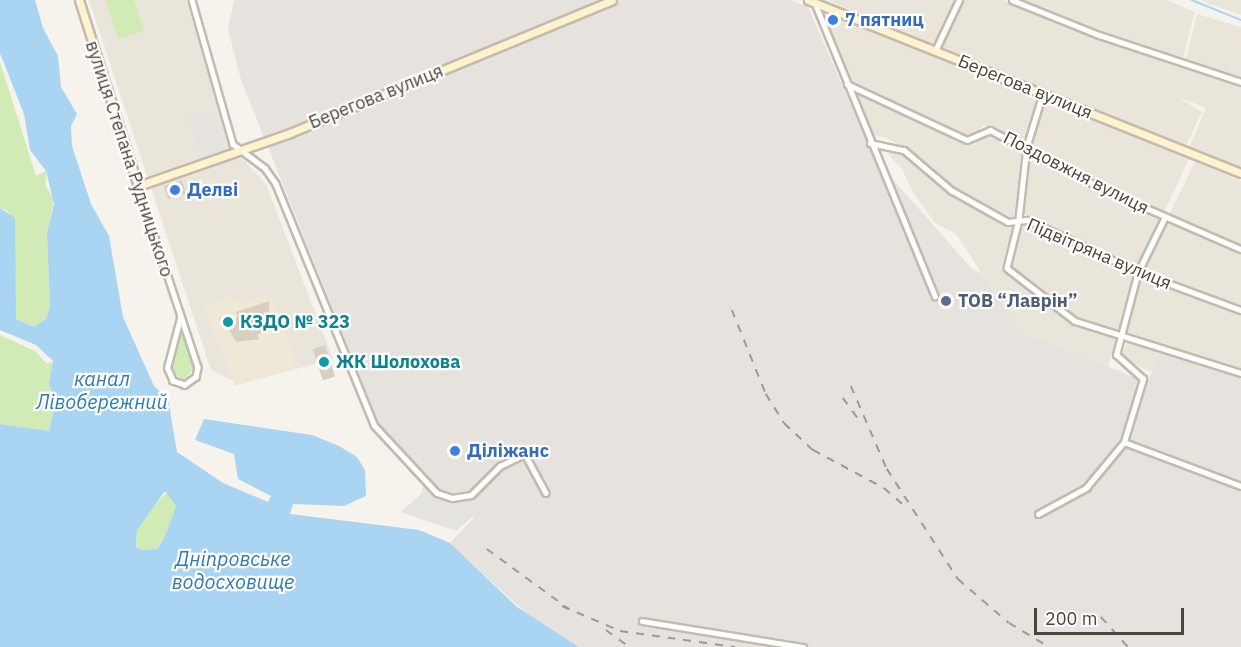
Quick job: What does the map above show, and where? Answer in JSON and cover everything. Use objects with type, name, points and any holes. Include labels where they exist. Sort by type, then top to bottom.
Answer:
[{"type":"street","name":"вулиця Степана Рудницького","points":[[79,0],[198,368],[196,377],[185,385],[172,381],[167,368],[180,318]]},
{"type":"street","points":[[192,0],[233,144],[265,168],[276,184],[370,416],[426,484],[437,493],[462,498],[471,495],[500,466],[525,454],[546,493]]},
{"type":"street","name":"Берегова вулиця","points":[[138,186],[241,151],[612,0]]},
{"type":"street","points":[[935,51],[958,0]]},
{"type":"street","points":[[1012,0],[1099,35],[1241,82]]},
{"type":"street","name":"Берегова вулиця","points":[[812,1],[1241,173]]},
{"type":"street","points":[[812,1],[870,143],[911,228],[935,296]]},
{"type":"street","name":"Поздовжня вулиця","points":[[847,84],[967,140],[987,130],[1027,147],[1165,217],[1241,249]]},
{"type":"street","points":[[1043,94],[1027,147],[1019,220],[1006,265],[1066,316],[1241,373]]},
{"type":"street","name":"Підвітряна вулиця","points":[[870,143],[904,150],[966,200],[1008,222],[1028,220],[1138,272],[1241,310]]},
{"type":"street","points":[[1038,514],[1086,488],[1124,442],[1143,379],[1116,358],[1120,334],[1138,272],[1165,217]]},
{"type":"street","points":[[1124,442],[1241,486]]},
{"type":"street","points":[[642,621],[803,647]]},
{"type":"shaded area","points":[[89,0],[186,0],[230,146],[266,184],[333,359],[240,384],[211,370]]},
{"type":"shaded area","points":[[234,0],[791,0],[808,7],[874,158],[972,269],[981,273],[1020,332],[1147,382],[1161,351],[1241,375],[1241,647],[579,647],[528,615],[450,543],[474,518],[422,476],[379,424],[241,80],[228,29]]},
{"type":"shaded area","points":[[827,0],[955,0],[934,45]]},
{"type":"shaded area","points":[[960,0],[1003,0],[1098,38],[1241,86],[1241,168],[1189,147],[1206,108],[1178,97],[1202,112],[1186,146],[939,46]]},
{"type":"shaded area","points":[[1020,0],[1167,0],[1195,12],[1183,58],[1099,32]]},
{"type":"shaded area","points":[[1201,0],[1241,0],[1241,15],[1209,4]]},
{"type":"shaded area","points":[[829,14],[1038,98],[1026,144],[984,125],[974,135],[962,136],[853,83],[824,20]]},
{"type":"shaded area","points":[[1197,14],[1241,27],[1241,80],[1186,59]]},
{"type":"shaded area","points":[[856,89],[974,145],[989,132],[1025,149],[1016,219],[967,199],[928,163],[887,138],[871,135]]},
{"type":"shaded area","points":[[1045,101],[1189,159],[1164,212],[1030,147]]},
{"type":"shaded area","points":[[214,111],[226,152],[201,160],[189,118]]},
{"type":"shaded area","points":[[894,148],[966,202],[1013,226],[1001,268],[1028,284],[1066,320],[1117,339],[1108,367],[1020,332],[956,234],[935,223],[914,194],[902,169],[888,154]]},
{"type":"shaded area","points":[[1029,152],[1162,220],[1137,268],[1022,213]]},
{"type":"shaded area","points":[[1195,162],[1241,181],[1241,246],[1169,215]]},
{"type":"shaded area","points":[[1166,221],[1241,253],[1241,308],[1141,269]]},
{"type":"shaded area","points":[[1019,224],[1135,273],[1119,330],[1078,319],[1009,267]]},
{"type":"shaded area","points":[[1139,276],[1241,313],[1241,371],[1123,331]]},
{"type":"shaded area","points":[[271,294],[297,367],[235,386],[204,306],[228,297],[243,302]]},
{"type":"shaded area","points":[[1128,340],[1161,351],[1152,372],[1120,358]]},
{"type":"shaded area","points":[[423,486],[446,502],[474,499],[480,510],[456,531],[401,512],[422,493]]},
{"type":"green space","points":[[105,0],[134,0],[144,31],[118,39]]},
{"type":"green space","points":[[0,62],[36,176],[46,171],[46,186],[54,200],[47,233],[50,306],[46,319],[34,327],[16,319],[9,212],[0,208]]},
{"type":"green space","points":[[182,327],[195,368],[183,380],[171,371]]},
{"type":"green space","points":[[0,335],[35,351],[47,364],[53,362],[49,384],[55,411],[49,431],[0,424]]},
{"type":"green space","points":[[169,490],[176,506],[165,536],[156,549],[144,550],[136,547],[137,530],[143,518]]},
{"type":"water","name":"Дніпровське водосховище","points":[[0,0],[35,0],[43,28],[58,56],[61,87],[77,114],[71,126],[72,146],[91,204],[109,236],[123,317],[154,386],[168,399],[177,452],[223,483],[268,502],[271,496],[238,479],[234,454],[195,440],[204,419],[312,435],[339,446],[357,457],[365,470],[366,496],[344,506],[293,504],[290,514],[419,530],[450,543],[517,607],[579,647],[0,647],[0,424],[49,431],[55,406],[49,384],[53,361],[36,345],[0,330],[0,208],[15,218],[16,319],[34,327],[46,319],[50,306],[47,233],[54,204],[46,171],[30,150],[24,114],[0,53]],"holes":[[[165,491],[176,506],[165,536],[157,549],[143,550],[136,547],[137,530]]]},
{"type":"building","name":"Делві","points":[[182,180],[186,193],[168,199],[164,186]]},
{"type":"building","name":"КЗДО № 323","points":[[269,301],[269,330],[257,335],[259,339],[236,342],[227,326],[222,328],[219,318],[229,314],[231,320],[238,317],[236,312]]},
{"type":"building","name":"ЖК Шолохова","points":[[325,345],[335,376],[323,380],[313,349]]},
{"type":"waterway","points":[[1192,0],[1241,20]]},
{"type":"railway","points":[[732,310],[766,394],[784,423],[813,450],[884,488],[905,506]]},
{"type":"railway","points":[[851,386],[887,469],[958,579],[1009,623],[1049,647]]},
{"type":"railway","points":[[843,398],[858,419]]},
{"type":"railway","points":[[487,549],[569,609]]},
{"type":"railway","points":[[562,606],[620,631],[735,647]]},
{"type":"railway","points":[[1101,617],[1128,647]]},
{"type":"railway","points":[[606,630],[629,647]]},
{"type":"place","name":"7 пятниц","points":[[833,20]]},
{"type":"place","name":"Делві","points":[[175,190]]},
{"type":"place","name":"ТОВ “Лаврін”","points":[[946,301]]},
{"type":"place","name":"КЗДО № 323","points":[[228,322]]},
{"type":"place","name":"ЖК Шолохова","points":[[324,362]]},
{"type":"place","name":"Діліжанс","points":[[455,451]]},
{"type":"water label","name":"канал Лівобережний","points":[[102,390]]}]
